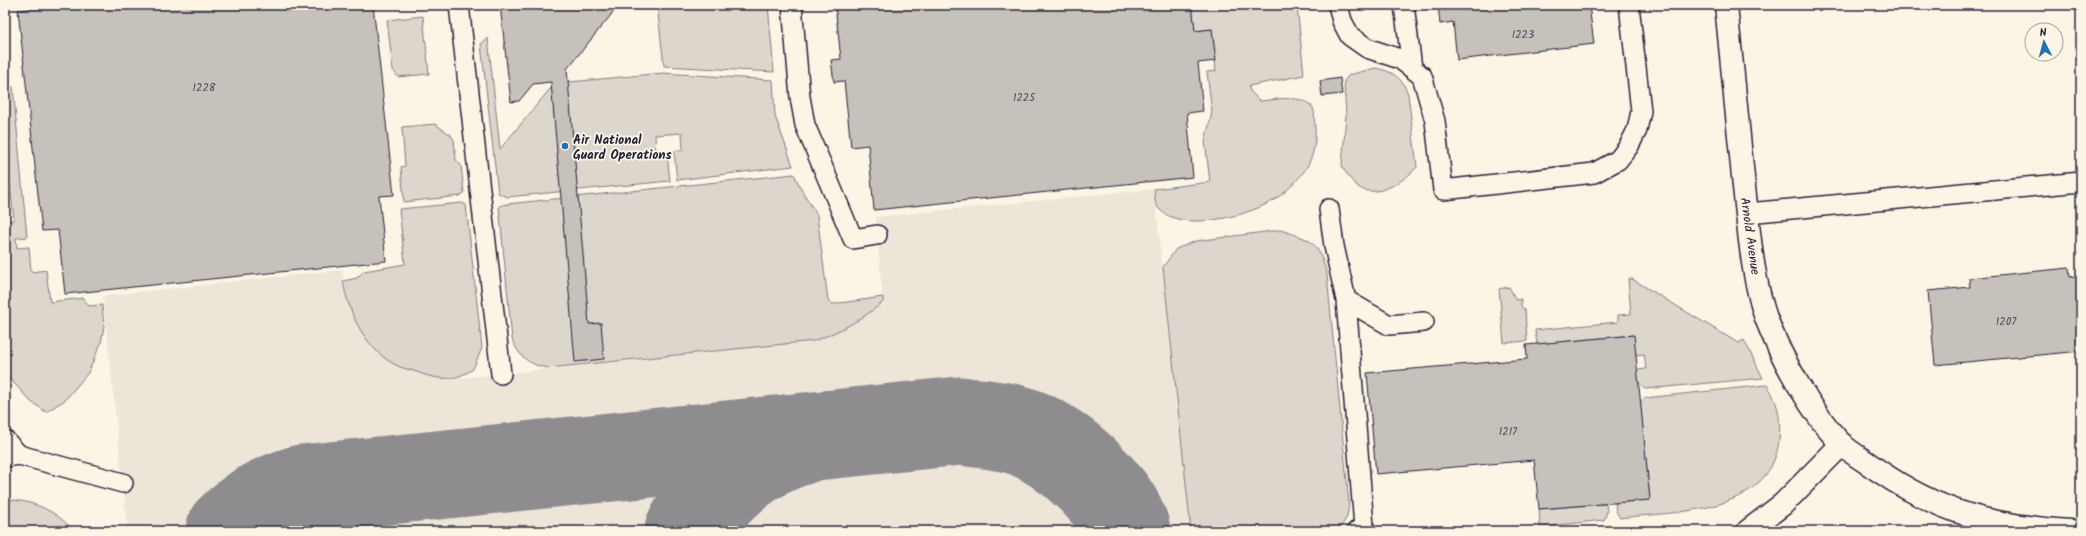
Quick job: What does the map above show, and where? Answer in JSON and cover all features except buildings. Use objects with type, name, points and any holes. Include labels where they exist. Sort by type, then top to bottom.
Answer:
[{"type":"street","name":"Arnold Avenue","points":[[1726,5],[1747,213],[1758,287],[1766,317],[1795,378],[1819,415],[1842,444],[1919,497],[1952,511],[1989,521],[2031,529],[2081,531]]},
{"type":"street","points":[[1748,531],[1782,504],[1842,444]]},
{"type":"lane","points":[[459,5],[501,374]]},
{"type":"lane","points":[[792,5],[800,97],[805,125],[853,239],[877,235]]},
{"type":"lane","points":[[1338,5],[1342,21],[1350,36],[1367,48],[1400,59],[1422,76],[1435,121],[1443,190],[1594,173],[1618,160],[1629,146],[1637,130],[1641,111],[1629,5]]},
{"type":"lane","points":[[1404,5],[1412,68]]},
{"type":"lane","points":[[1747,213],[2081,182]]},
{"type":"lane","points":[[1329,209],[1334,246],[1346,300],[1364,527],[1357,531]]},
{"type":"lane","points":[[1346,300],[1389,325],[1424,322]]},
{"type":"lane","points":[[5,440],[12,456],[123,483]]},
{"type":"shaded area","points":[[657,5],[768,5],[774,72],[664,66]]},
{"type":"shaded area","points":[[1192,5],[1297,5],[1304,75],[1249,86],[1250,91],[1260,101],[1288,98],[1303,100],[1308,103],[1314,110],[1315,132],[1314,149],[1308,165],[1296,181],[1281,195],[1266,204],[1235,216],[1200,221],[1184,220],[1170,216],[1159,209],[1155,202],[1154,189],[1210,182],[1205,141],[1212,112],[1207,72],[1216,71],[1212,29],[1195,31]]},
{"type":"shaded area","points":[[423,16],[429,74],[398,77],[393,70],[387,20]]},
{"type":"shaded area","points":[[488,38],[500,149],[550,89],[568,79],[570,82],[663,73],[773,80],[775,116],[793,166],[677,180],[674,151],[683,150],[682,133],[655,135],[656,153],[667,153],[670,181],[507,197],[498,193],[481,44]]},
{"type":"shaded area","points":[[1375,68],[1396,76],[1406,88],[1417,167],[1397,183],[1380,190],[1372,191],[1364,190],[1357,186],[1342,166],[1346,115],[1344,81],[1349,75]]},
{"type":"shaded area","points":[[5,87],[13,87],[27,237],[16,238],[17,248],[29,247],[31,272],[46,270],[50,302],[83,298],[89,306],[102,305],[104,326],[101,343],[88,373],[65,400],[46,412],[30,401],[5,373],[5,221],[14,220],[9,175],[5,175]]},
{"type":"shaded area","points":[[435,124],[451,135],[454,140],[456,160],[461,165],[464,193],[460,196],[404,202],[401,167],[405,166],[402,127]]},
{"type":"shaded area","points":[[794,174],[801,189],[817,215],[828,300],[833,304],[883,297],[883,302],[859,320],[814,341],[548,368],[535,365],[518,351],[512,339],[499,206]]},
{"type":"shaded area","points":[[1154,189],[1191,531],[128,531],[103,296],[342,270],[344,291],[361,331],[384,356],[399,366],[425,375],[453,379],[814,341],[848,326],[883,302],[876,217]]},
{"type":"shaded area","points":[[462,203],[466,205],[482,348],[473,369],[452,378],[432,377],[400,367],[388,361],[378,352],[361,331],[355,319],[349,306],[343,281],[357,278],[364,271],[405,264],[399,209]]},
{"type":"shaded area","points":[[1280,230],[1300,236],[1317,248],[1327,275],[1349,503],[1347,517],[1338,531],[1191,531],[1163,267],[1176,249],[1196,241]]},
{"type":"shaded area","points":[[1628,279],[1632,279],[1738,343],[1744,340],[1763,378],[1645,389],[1639,383],[1637,370],[1646,369],[1644,354],[1636,355],[1633,335],[1537,344],[1535,330],[1618,322],[1618,315],[1631,314]]},
{"type":"shaded area","points":[[1509,287],[1516,300],[1521,299],[1521,306],[1525,310],[1527,341],[1504,343],[1499,289]]},
{"type":"shaded area","points":[[1767,385],[1777,405],[1780,426],[1779,441],[1772,465],[1758,483],[1739,496],[1717,505],[1693,510],[1620,518],[1616,511],[1615,503],[1650,500],[1640,402],[1645,398]]},
{"type":"shaded area","points":[[5,500],[14,500],[34,504],[43,508],[60,518],[73,531],[5,531]]},
{"type":"shaded area","points":[[1606,504],[1607,512],[1604,520],[1540,527],[1539,509]]},
{"type":"taxiway","points":[[230,531],[238,523],[263,505],[281,496],[302,489],[960,421],[995,425],[1021,431],[1043,441],[1057,450],[1072,461],[1100,488],[1111,502],[1126,531]]},
{"type":"taxiway","points":[[689,531],[710,500],[736,474],[767,454],[783,446],[801,440]]},
{"type":"place","name":"Air National Guard Operations","points":[[565,146]]}]
